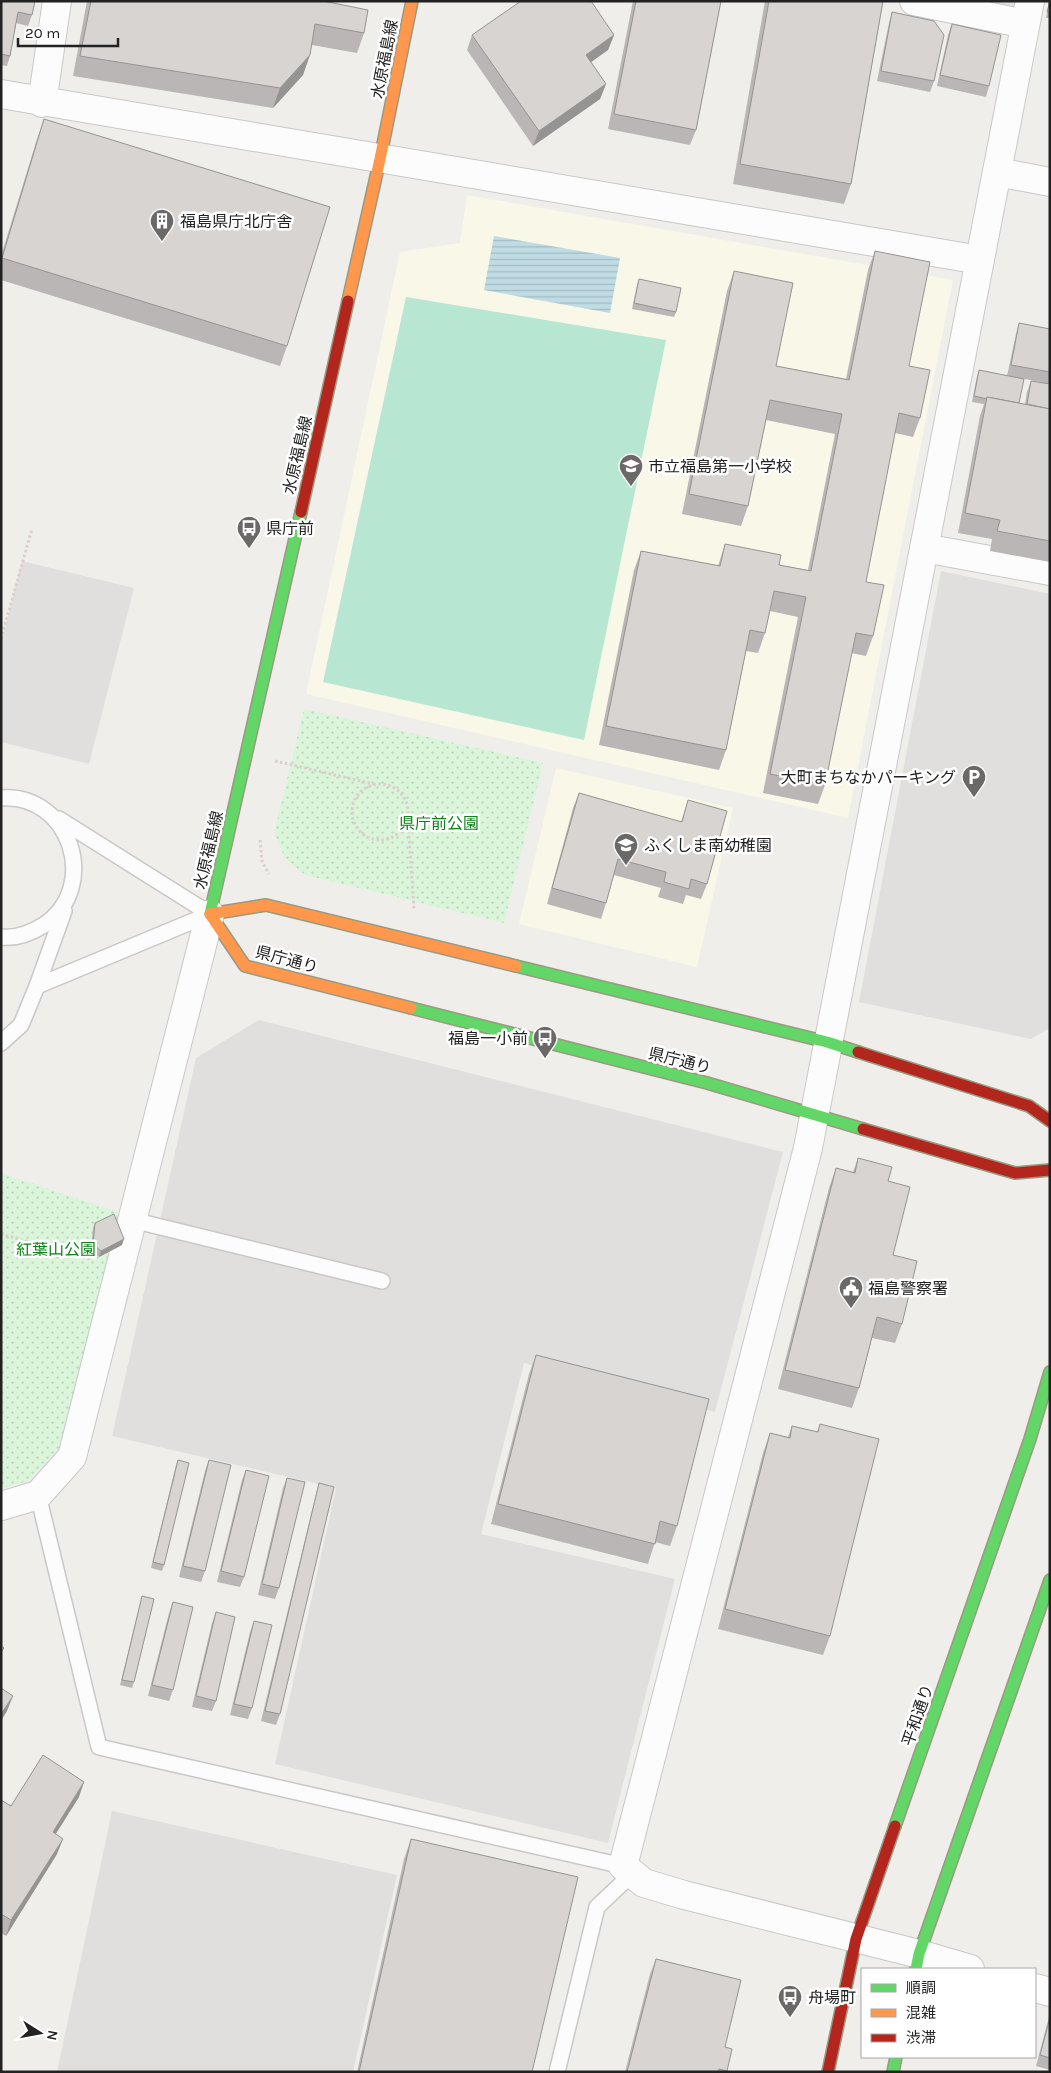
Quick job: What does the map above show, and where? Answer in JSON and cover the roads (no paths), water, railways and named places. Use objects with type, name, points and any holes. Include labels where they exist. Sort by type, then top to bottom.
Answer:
[{"type":"main road","name":"水原福島線","points":[[210,914],[380,160],[412,1]]},
{"type":"main road","points":[[210,914],[266,904],[827,1042],[1029,1106],[1050,1121]]},
{"type":"main road","name":"県庁通り","points":[[210,914],[245,966],[707,1083],[1015,1173],[1050,1170]]},
{"type":"main road","name":"平和通り","points":[[828,2072],[856,1939],[1030,1439],[1050,1372]]},
{"type":"main road","points":[[917,1962],[1050,1580]]},
{"type":"main road","points":[[893,2072],[896,2058]]},
{"type":"street","points":[[42,103],[57,1]]},
{"type":"street","points":[[914,1],[1027,13],[808,1148],[627,1870],[644,1883],[684,1895],[856,1939],[917,1962],[962,1968]]},
{"type":"street","points":[[1,94],[42,103],[980,260]]},
{"type":"street","points":[[997,172],[1050,182]]},
{"type":"street","points":[[924,548],[1050,571]]},
{"type":"street","points":[[1,1506],[38,1495],[72,1457],[210,914]]},
{"type":"street","points":[[1036,1988],[1050,1992]]},
{"type":"lane","points":[[1,798],[32,803],[210,914]]},
{"type":"lane","points":[[1,1043],[21,1025],[37,986],[74,877],[74,854],[65,832],[51,815]]},
{"type":"lane","points":[[1,937],[11,938],[34,932],[53,919],[67,900]]},
{"type":"lane","points":[[37,986],[210,914]]},
{"type":"lane","points":[[132,1220],[382,1281]]},
{"type":"lane","points":[[38,1495],[99,1747],[627,1870],[596,1907],[557,2072]]},
{"type":"water","points":[[494,236],[620,258],[610,313],[484,290]]},
{"type":"place","name":"福島県庁北庁舎","points":[[162,242]]},
{"type":"place","name":"市立福島第一小学校","points":[[631,487]]},
{"type":"place","name":"県庁前","points":[[249,549]]},
{"type":"place","name":"大町まちなかパーキング","points":[[974,798]]},
{"type":"place","name":"ふくしま南幼稚園","points":[[626,866]]},
{"type":"place","name":"福島一小前","points":[[545,1059]]},
{"type":"place","name":"福島警察署","points":[[851,1309]]},
{"type":"place","name":"舟場町","points":[[790,2018]]},
{"type":"park label","name":"県庁前公園","points":[[439,823]]},
{"type":"park label","name":"紅葉山公園","points":[[56,1249]]}]
